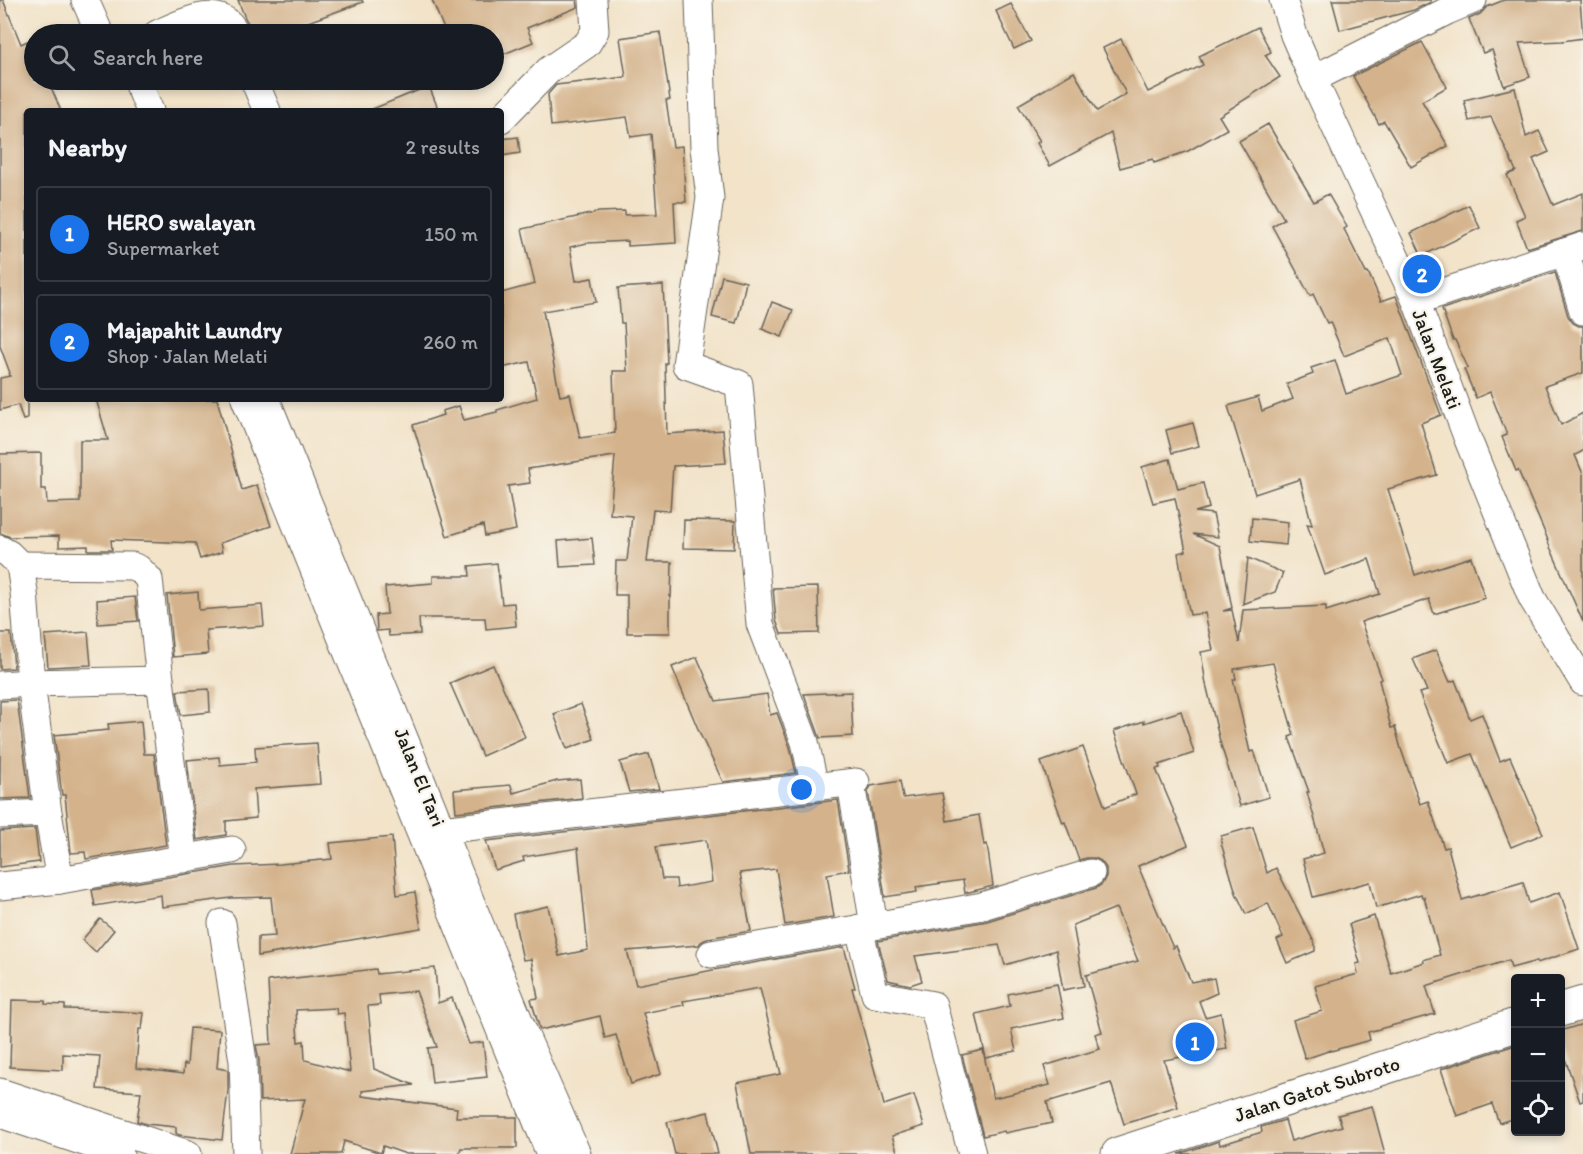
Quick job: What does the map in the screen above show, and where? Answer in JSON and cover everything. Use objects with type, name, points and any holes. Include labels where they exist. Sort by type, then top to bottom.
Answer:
[{"type":"highway","points":[[1565,1008],[1583,1003]]},
{"type":"highway","name":"Jalan Gatot Subroto","points":[[1118,1154],[1511,1026]]},
{"type":"street","points":[[85,0],[96,24]]},
{"type":"street","points":[[105,0],[115,24]]},
{"type":"street","points":[[504,116],[549,70],[587,44],[595,32],[593,0]]},
{"type":"street","points":[[699,0],[704,148],[710,198],[686,365],[739,384],[760,624],[805,742],[814,787]]},
{"type":"street","name":"Jalan Melati","points":[[1283,0],[1294,35],[1313,79],[1416,302],[1532,598],[1582,679]]},
{"type":"street","points":[[1313,79],[1473,0]]},
{"type":"street","points":[[180,24],[207,16],[219,16],[230,24]]},
{"type":"street","points":[[123,90],[130,108]]},
{"type":"street","points":[[141,90],[149,108]]},
{"type":"street","points":[[258,90],[266,108]]},
{"type":"street","points":[[1416,302],[1574,249],[1583,311]]},
{"type":"street","name":"Jalan El Tari","points":[[246,402],[441,830],[525,1035],[577,1154]]},
{"type":"street","name":"Jalan El Tari","points":[[267,402],[332,588],[550,1154]]},
{"type":"street","points":[[60,880],[48,813],[31,683],[24,592],[10,557],[132,566],[145,573],[149,579],[184,859]]},
{"type":"street","points":[[0,685],[160,680]]},
{"type":"street","points":[[441,830],[854,782],[866,927],[875,994],[933,1005],[972,1154]]},
{"type":"street","points":[[0,815],[48,813]]},
{"type":"street","points":[[0,886],[60,880],[232,850]]},
{"type":"street","points":[[711,954],[982,906],[1091,873]]},
{"type":"street","points":[[222,923],[243,1061],[246,1154]]},
{"type":"street","points":[[0,1092],[188,1154]]},
{"type":"street","points":[[0,1114],[120,1154]]},
{"type":"building","points":[[0,0],[3,0],[21,44],[24,43],[24,90],[52,90],[60,108],[24,108],[24,402],[27,402],[27,419],[23,420],[18,405],[0,410],[0,378],[10,376],[10,373],[0,346]]},
{"type":"building","points":[[238,0],[362,0],[363,2],[302,24],[249,24]]},
{"type":"building","points":[[432,0],[577,0],[578,7],[527,28],[533,42],[504,54],[504,24],[442,24]]},
{"type":"building","points":[[1332,0],[1430,0],[1431,2],[1414,10],[1340,30]]},
{"type":"building","points":[[1504,0],[1580,0],[1583,38],[1519,43],[1530,77],[1504,86],[1492,50],[1483,53],[1469,19],[1480,14],[1487,7]]},
{"type":"building","points":[[1011,4],[1031,41],[1014,49],[996,11]]},
{"type":"building","points":[[1258,27],[1271,52],[1265,55],[1280,77],[1219,116],[1227,129],[1188,151],[1154,163],[1153,159],[1120,168],[1111,133],[1050,166],[1037,143],[1040,141],[1018,105],[1074,72],[1097,111],[1126,94],[1103,48],[1121,39],[1148,92],[1203,65],[1199,56]]},
{"type":"building","points":[[660,32],[670,100],[666,100],[673,147],[682,146],[686,202],[674,202],[676,243],[628,246],[628,241],[587,243],[570,247],[576,281],[592,278],[596,302],[543,311],[560,396],[570,394],[580,438],[615,433],[613,371],[627,371],[624,323],[621,323],[618,288],[663,285],[667,363],[665,363],[667,434],[723,430],[726,463],[673,466],[670,511],[653,510],[647,562],[672,562],[670,633],[627,633],[627,595],[615,595],[616,561],[627,561],[632,516],[610,514],[615,456],[528,469],[530,483],[508,486],[516,530],[485,536],[483,525],[447,536],[413,425],[443,415],[442,411],[459,406],[464,420],[497,412],[497,410],[537,398],[529,362],[504,367],[504,292],[535,284],[522,229],[599,212],[625,211],[625,215],[657,214],[651,134],[631,137],[627,117],[551,126],[548,94],[556,85],[626,77],[620,38]]},
{"type":"building","points":[[1422,42],[1447,87],[1422,101],[1448,146],[1411,167],[1384,121],[1379,124],[1353,76]]},
{"type":"building","points":[[1515,88],[1526,137],[1539,131],[1549,152],[1533,159],[1553,205],[1583,193],[1583,231],[1527,248],[1516,220],[1525,216],[1507,175],[1516,171],[1491,117],[1469,121],[1464,100]]},
{"type":"building","points":[[419,90],[431,90],[438,108],[375,108]]},
{"type":"building","points":[[1268,124],[1314,202],[1328,194],[1347,227],[1344,229],[1381,301],[1396,296],[1441,415],[1421,423],[1437,475],[1388,489],[1415,575],[1471,557],[1485,598],[1434,614],[1429,599],[1361,622],[1382,679],[1379,680],[1391,728],[1395,727],[1420,804],[1428,801],[1444,848],[1448,847],[1462,900],[1523,882],[1529,903],[1560,892],[1579,949],[1537,963],[1537,961],[1511,968],[1509,960],[1426,986],[1435,1014],[1368,1032],[1370,1040],[1305,1059],[1293,1020],[1322,1011],[1315,986],[1358,974],[1356,964],[1360,963],[1349,924],[1374,916],[1391,973],[1440,955],[1424,897],[1421,894],[1376,908],[1370,882],[1313,897],[1303,859],[1324,853],[1307,792],[1309,792],[1289,737],[1294,735],[1273,663],[1234,669],[1236,679],[1233,679],[1250,752],[1254,751],[1269,797],[1240,806],[1221,745],[1206,684],[1201,652],[1213,650],[1205,613],[1190,615],[1184,589],[1178,553],[1186,551],[1175,498],[1153,503],[1142,467],[1170,459],[1178,489],[1203,483],[1209,508],[1195,512],[1213,514],[1218,537],[1193,534],[1220,546],[1232,608],[1223,611],[1232,610],[1239,643],[1243,610],[1326,606],[1326,611],[1380,594],[1369,559],[1325,575],[1307,524],[1312,525],[1300,479],[1255,494],[1228,406],[1258,397],[1262,411],[1293,399],[1287,384],[1313,374],[1311,368],[1335,360],[1346,394],[1402,375],[1390,338],[1344,356],[1330,322],[1327,323],[1313,294],[1310,296],[1272,226],[1284,219],[1239,141]]},
{"type":"building","points":[[518,137],[520,153],[504,156],[504,139]]},
{"type":"building","points":[[1469,205],[1480,228],[1422,256],[1411,233]]},
{"type":"building","points":[[1555,272],[1568,316],[1573,323],[1583,326],[1583,373],[1545,386],[1561,425],[1583,413],[1583,451],[1575,455],[1583,474],[1583,622],[1502,437],[1507,435],[1490,392],[1476,398],[1464,369],[1468,368],[1453,340],[1442,309]]},
{"type":"building","points":[[722,276],[746,282],[736,323],[712,317]]},
{"type":"building","points":[[772,302],[793,310],[782,337],[762,329]]},
{"type":"building","points":[[97,402],[218,402],[242,490],[257,485],[271,526],[220,543],[222,552],[200,559],[195,543],[111,540],[112,550],[88,550],[88,546],[59,547],[59,536],[10,537],[0,533],[0,454],[41,453],[41,489],[46,489],[47,503],[80,502],[80,440],[108,440]]},
{"type":"building","points":[[1193,423],[1199,446],[1172,453],[1166,430]]},
{"type":"building","points":[[1252,518],[1288,522],[1286,545],[1250,541]]},
{"type":"building","points":[[684,520],[735,521],[734,549],[683,548]]},
{"type":"building","points":[[592,538],[595,565],[560,567],[558,541]]},
{"type":"building","points":[[1248,558],[1283,573],[1275,592],[1243,604]]},
{"type":"building","points":[[497,563],[502,604],[514,603],[516,626],[486,629],[485,618],[419,618],[420,634],[389,636],[388,630],[377,631],[376,615],[387,614],[385,587],[433,583],[433,576],[470,576],[469,566]]},
{"type":"building","points":[[818,587],[819,633],[781,634],[776,620],[773,588]]},
{"type":"building","points":[[198,592],[199,610],[262,605],[264,626],[206,630],[208,654],[173,657],[167,595]]},
{"type":"building","points":[[135,597],[138,621],[98,624],[97,600]]},
{"type":"building","points":[[88,632],[91,665],[48,667],[45,635]]},
{"type":"building","points":[[0,633],[11,633],[14,668],[0,669]]},
{"type":"building","points":[[1436,650],[1450,682],[1455,680],[1470,719],[1482,714],[1500,761],[1510,757],[1543,834],[1511,847],[1472,754],[1448,763],[1419,693],[1427,691],[1413,659]]},
{"type":"building","points":[[697,657],[716,701],[767,694],[770,715],[777,713],[790,747],[796,773],[723,782],[672,667]]},
{"type":"building","points":[[493,665],[525,737],[482,756],[450,683]]},
{"type":"building","points":[[209,689],[210,712],[181,715],[177,691]]},
{"type":"building","points":[[851,692],[853,736],[820,738],[804,694]]},
{"type":"building","points":[[17,700],[30,798],[0,799],[0,701]]},
{"type":"building","points":[[581,704],[594,739],[567,749],[554,714]]},
{"type":"building","points":[[1181,711],[1194,753],[1159,765],[1160,768],[1156,769],[1188,845],[1138,866],[1173,948],[1176,946],[1191,982],[1214,978],[1217,993],[1199,1001],[1205,1017],[1221,1013],[1227,1049],[1164,1060],[1178,1107],[1124,1124],[1111,1083],[1047,1102],[1052,1123],[983,1136],[962,1055],[983,1050],[993,1098],[1050,1085],[1044,1066],[1100,1049],[1095,1034],[1102,1032],[1086,975],[1138,961],[1116,908],[1073,925],[1084,986],[1063,990],[1056,950],[1005,965],[999,945],[915,956],[922,981],[910,985],[888,980],[878,941],[987,921],[1096,888],[1102,884],[1106,876],[1106,868],[1101,861],[1095,858],[1079,860],[1041,762],[1083,747],[1105,807],[1136,794],[1114,731]]},
{"type":"building","points":[[141,721],[144,754],[154,754],[166,845],[86,859],[85,852],[71,853],[65,795],[62,795],[54,735],[109,730],[108,724]]},
{"type":"building","points":[[317,743],[320,784],[254,789],[256,818],[226,821],[226,835],[197,840],[187,760],[219,757],[220,765],[256,762],[255,747]]},
{"type":"building","points":[[649,754],[659,789],[629,792],[620,762]]},
{"type":"building","points":[[580,779],[582,798],[456,812],[454,790],[511,785],[513,793],[557,781]]},
{"type":"building","points":[[900,781],[903,798],[942,793],[947,821],[979,815],[984,845],[987,844],[993,886],[965,893],[963,880],[916,887],[917,892],[885,897],[868,791],[871,786]]},
{"type":"building","points":[[838,800],[849,870],[827,874],[834,917],[785,925],[776,869],[740,873],[751,931],[708,938],[699,945],[627,951],[636,985],[844,947],[855,988],[852,988],[884,1105],[914,1095],[924,1126],[892,1136],[898,1154],[751,1154],[737,1083],[781,1074],[760,988],[683,1001],[684,1005],[643,1013],[661,1074],[631,1084],[616,1035],[605,1038],[600,1016],[540,1030],[531,999],[538,998],[531,959],[523,960],[513,914],[548,906],[559,956],[588,950],[578,848],[523,857],[524,861],[495,870],[486,841]],"holes":[[[706,840],[712,882],[677,888],[676,879],[662,879],[656,847]]]},
{"type":"building","points":[[1253,827],[1267,873],[1276,868],[1315,944],[1315,951],[1287,963],[1277,940],[1283,937],[1268,903],[1246,914],[1236,893],[1221,843],[1221,836]]},
{"type":"building","points":[[35,829],[39,862],[0,867],[0,831]]},
{"type":"building","points":[[392,837],[397,895],[415,892],[421,928],[258,956],[258,937],[275,936],[271,897],[231,898],[162,907],[161,895],[95,906],[92,890],[234,866],[332,859],[330,843]]},
{"type":"building","points":[[100,919],[114,930],[96,952],[82,940]]},
{"type":"building","points":[[435,968],[438,1003],[452,998],[469,1044],[483,1042],[487,1077],[432,1083],[428,1048],[437,1047],[416,991],[379,995],[380,1005],[368,1006],[374,1069],[414,1085],[362,1091],[362,1096],[457,1108],[456,1117],[517,1117],[517,1148],[461,1148],[459,1154],[406,1154],[383,1146],[381,1153],[344,1141],[341,1154],[290,1154],[305,1099],[260,1101],[259,1060],[256,1045],[271,1044],[268,981],[376,969],[377,974]],"holes":[[[336,1008],[337,1014],[344,1013],[350,1072],[305,1060],[304,1041],[298,1042],[296,1010]]]},
{"type":"building","points":[[1057,984],[1064,1018],[1011,1029],[1016,1051],[986,1058],[976,1014],[1010,1006],[1008,994]]},
{"type":"building","points":[[12,1000],[45,1001],[45,1004],[65,1005],[65,1009],[144,1013],[142,1029],[139,1029],[136,1068],[183,1074],[184,1064],[187,1065],[190,1028],[220,1030],[217,1068],[228,1070],[222,1140],[179,1135],[176,1133],[176,1127],[137,1121],[141,1092],[97,1089],[100,1056],[63,1054],[63,1070],[10,1067]]},
{"type":"building","points":[[1583,1024],[1583,1101],[1580,1102],[1565,1058],[1565,1029]]},
{"type":"building","points":[[1511,1046],[1511,1119],[1499,1123],[1492,1104],[1457,1116],[1441,1069]]},
{"type":"building","points":[[1372,1106],[1385,1154],[1179,1154],[1219,1141],[1220,1145],[1262,1132],[1261,1127],[1285,1120],[1291,1141],[1342,1126],[1338,1115]]},
{"type":"building","points":[[708,1112],[718,1154],[675,1154],[667,1122]]},
{"type":"place","name":"Majapahit Laundry","points":[[1422,274]]},
{"type":"place","name":"HERO swalayan","points":[[1195,1042]]}]
